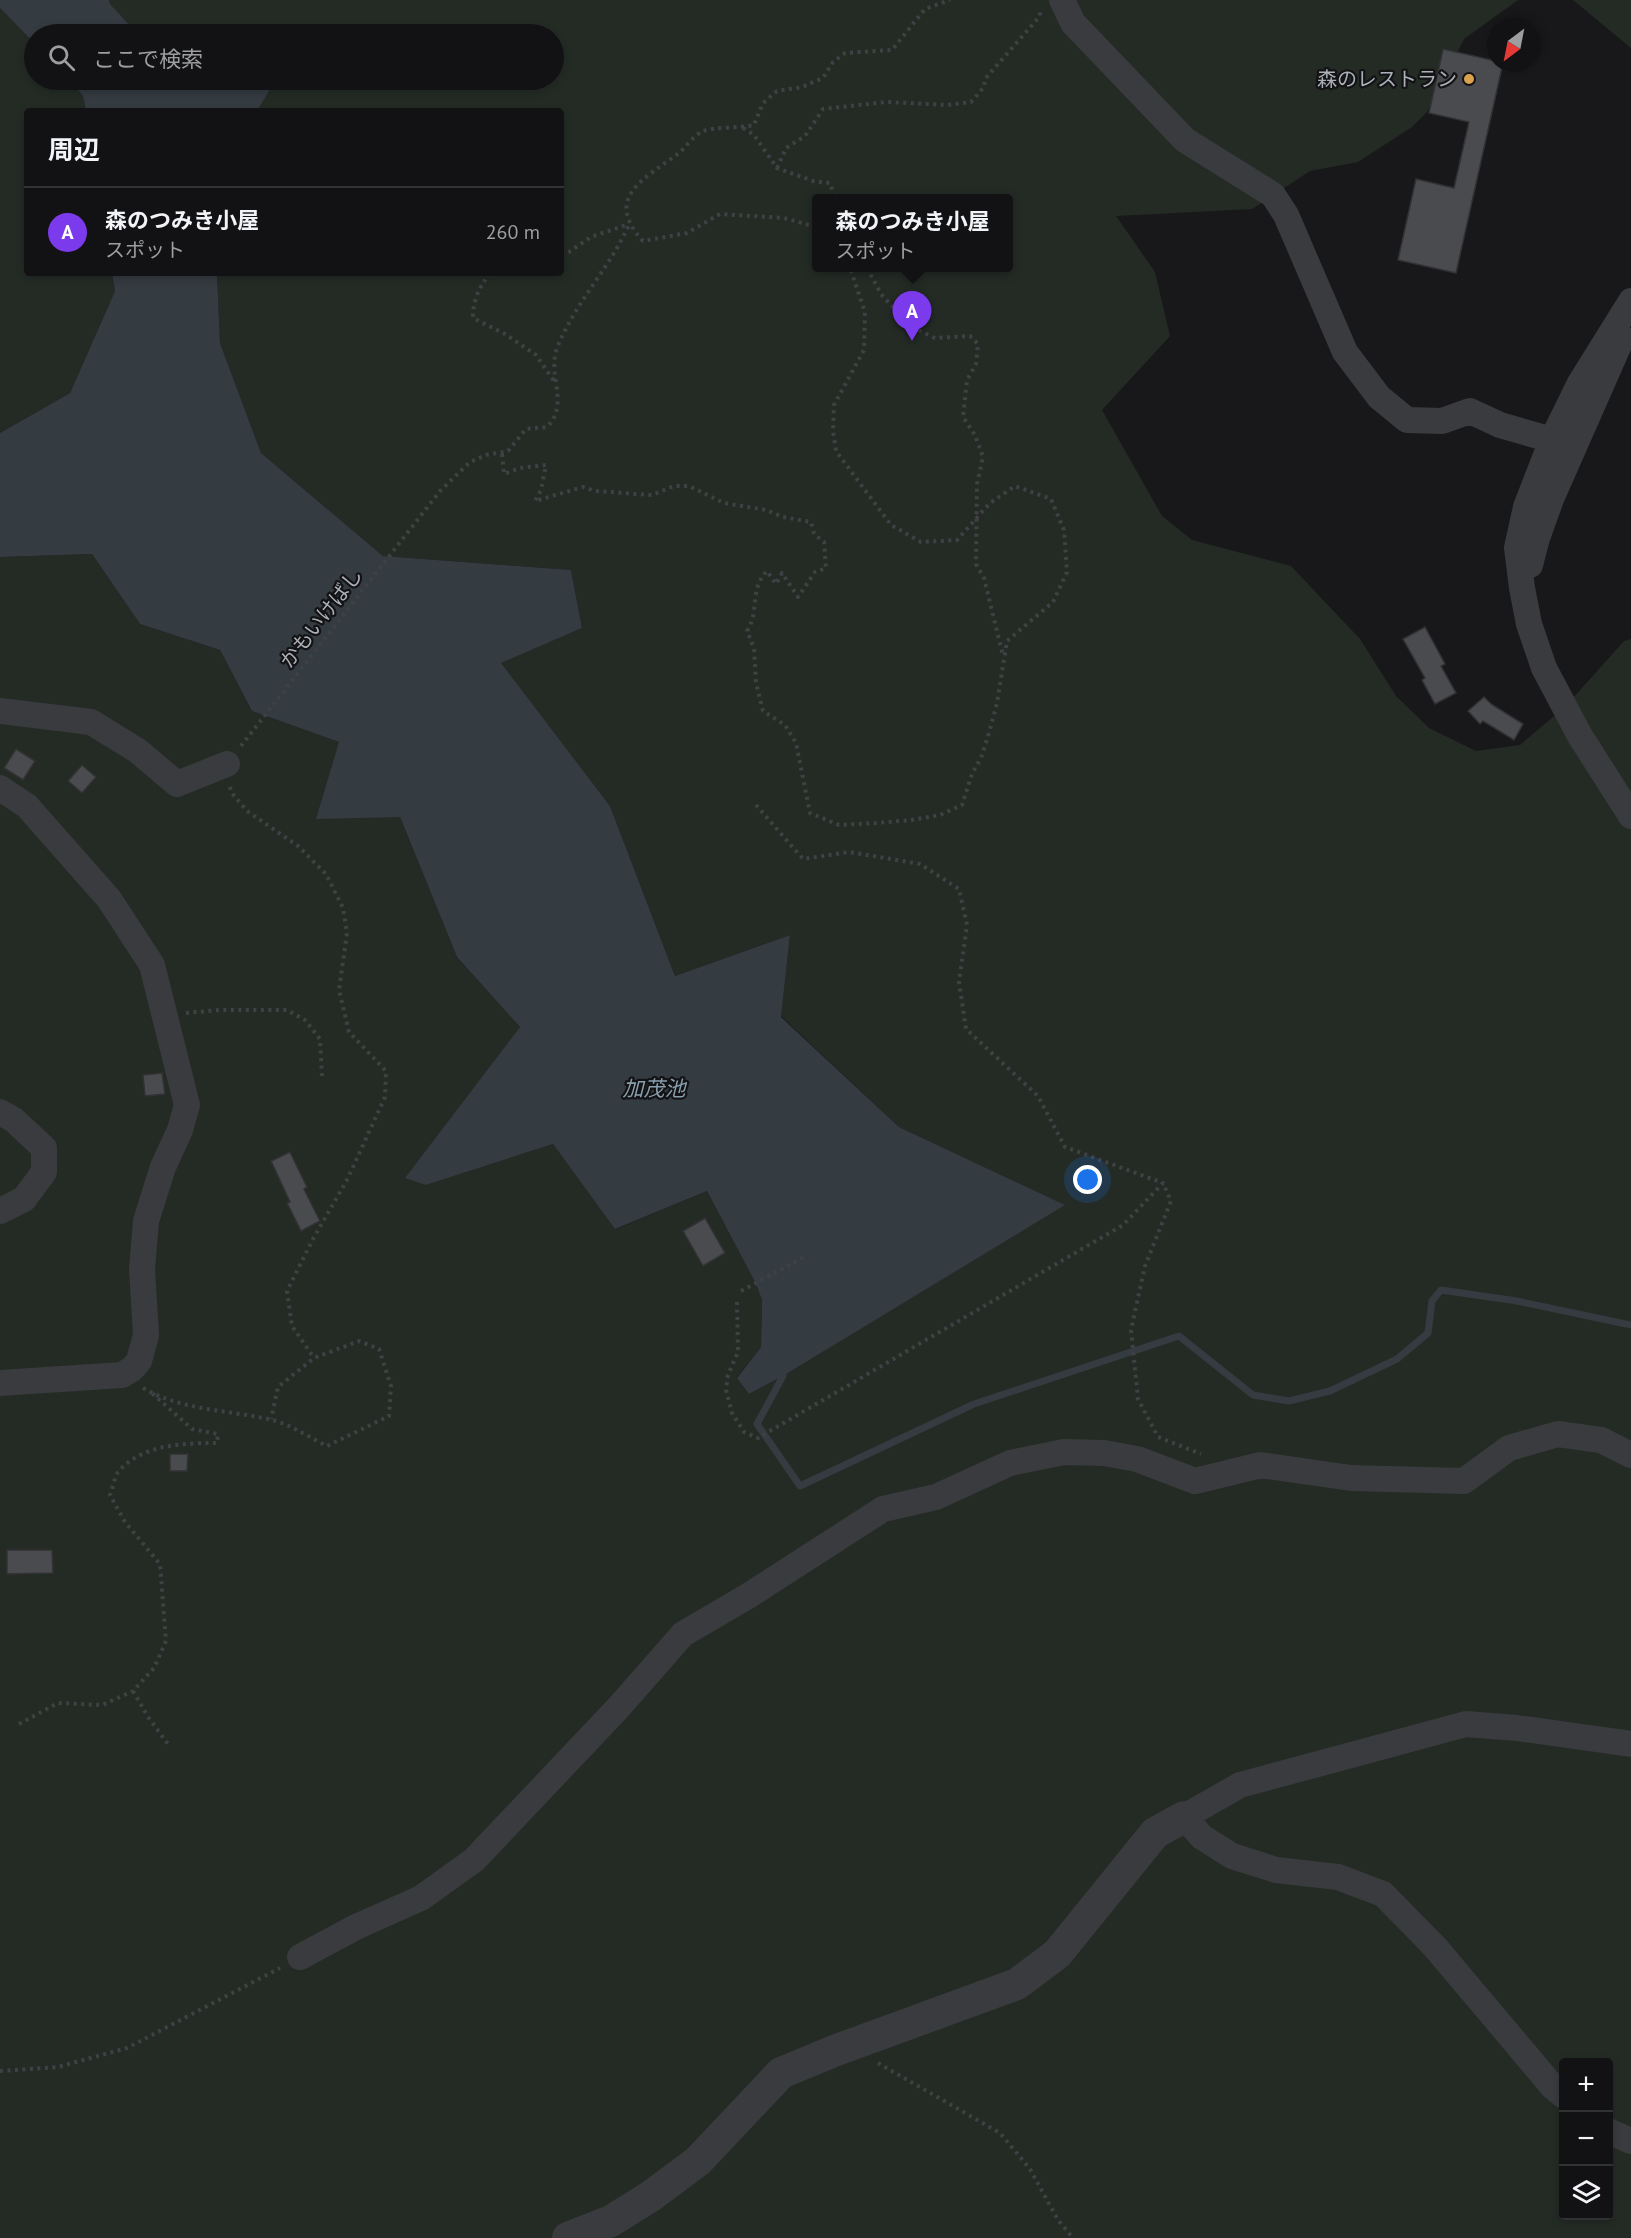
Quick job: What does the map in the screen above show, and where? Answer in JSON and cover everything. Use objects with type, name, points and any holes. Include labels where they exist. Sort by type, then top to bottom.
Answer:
[{"type":"street","points":[[1051,4],[1073,23],[1185,140],[1273,195],[1287,215],[1345,352],[1379,397],[1407,420],[1442,421],[1470,411],[1500,425],[1552,440]]},
{"type":"street","points":[[1631,303],[1580,383],[1552,440],[1526,507],[1517,548],[1529,624],[1544,668],[1580,736],[1631,816]]},
{"type":"street","points":[[1522,588],[1551,499],[1620,345],[1631,303]]},
{"type":"street","points":[[0,711],[92,722],[138,751],[177,784],[227,764]]},
{"type":"street","points":[[0,788],[27,806],[109,899],[152,965],[187,1105],[180,1130],[163,1167],[146,1221],[142,1269],[146,1335],[139,1361],[122,1375],[0,1383]]},
{"type":"street","points":[[0,1112],[14,1120],[44,1148],[44,1172],[24,1199],[0,1211]]},
{"type":"street","points":[[300,1957],[356,1927],[421,1898],[474,1860],[618,1708],[683,1634],[748,1596],[883,1509],[936,1497],[1010,1463],[1064,1452],[1104,1453],[1137,1459],[1195,1481],[1261,1465],[1351,1478],[1464,1481],[1509,1448],[1558,1434],[1601,1440],[1631,1455]]},
{"type":"street","points":[[568,2238],[611,2221],[651,2196],[698,2161],[781,2073],[848,2045],[1017,1984],[1057,1953],[1155,1833],[1240,1785],[1466,1724],[1517,1728],[1631,1744]]},
{"type":"street","points":[[1184,1818],[1202,1837],[1232,1856],[1276,1870],[1338,1877],[1383,1894],[1435,1947],[1559,2092]]},
{"type":"street","points":[[1613,2133],[1631,2141]]},
{"type":"path","points":[[812,226],[784,218],[720,214],[687,233],[643,241],[630,223],[627,202],[634,187],[704,131],[754,125],[763,103],[777,91],[802,87],[823,78],[833,62],[845,53],[892,50],[925,9],[950,0]]},
{"type":"path","points":[[777,168],[786,148],[805,136],[823,109],[886,102],[947,105],[971,102],[984,87],[985,79],[1051,4]]},
{"type":"path","points":[[743,128],[754,135],[777,168],[813,181],[830,183],[834,194]]},
{"type":"path","points":[[564,253],[570,252],[591,237],[630,223]]},
{"type":"path","points":[[630,223],[609,262],[583,298],[557,348],[554,363],[559,398],[554,420],[547,428],[526,429],[508,452],[502,454],[504,474],[520,468],[546,465],[541,490],[535,501],[583,487],[595,491],[652,495],[674,486],[688,486],[724,503],[766,510],[783,517],[811,522],[814,534],[824,542],[826,568],[815,572],[798,597],[782,573],[776,585],[767,572],[758,580],[753,622],[747,631],[754,648],[756,683],[763,711],[785,725],[796,743],[810,813],[839,825],[911,820],[940,815],[962,805],[989,733],[997,703],[1007,641],[1053,602],[1066,572],[1064,530],[1051,499],[1015,486],[990,503],[957,540],[921,542],[891,525],[836,451],[833,430],[834,405],[864,350],[865,312],[852,272]]},
{"type":"path","points":[[870,272],[881,294],[910,326],[935,338],[970,336],[978,344],[976,364],[967,380],[963,417],[975,435],[982,457],[977,484],[975,518],[976,564],[984,578],[1004,660]]},
{"type":"path","points":[[488,276],[479,288],[473,306],[473,318],[505,334],[536,355],[556,383]]},
{"type":"path","name":"かもいけばし","points":[[227,764],[440,491],[470,462],[486,455],[502,454]]},
{"type":"path","points":[[227,764],[231,792],[247,811],[298,846],[326,874],[342,908],[347,933],[339,990],[349,1032],[386,1071],[385,1096],[347,1180],[313,1239],[287,1291],[292,1326],[314,1358]]},
{"type":"path","points":[[756,806],[802,859],[849,852],[920,864],[958,889],[967,925],[958,982],[966,1029],[1038,1096],[1065,1147],[1163,1183],[1171,1201],[1145,1266],[1131,1330],[1138,1399],[1158,1437],[1194,1453],[1205,1455]]},
{"type":"path","points":[[164,1015],[220,1010],[287,1010],[305,1020],[320,1039],[322,1077]]},
{"type":"path","points":[[736,1302],[738,1352],[728,1375],[726,1390],[732,1413],[744,1432],[758,1438],[1123,1226],[1163,1183]]},
{"type":"path","points":[[741,1291],[804,1257]]},
{"type":"path","points":[[152,1393],[198,1407],[271,1419],[327,1446],[388,1416],[391,1386],[379,1349],[359,1341],[314,1358],[279,1387],[271,1419]]},
{"type":"path","points":[[19,1724],[58,1703],[102,1705],[133,1691],[154,1668],[166,1641],[160,1564],[125,1522],[110,1495],[117,1473],[140,1456],[178,1443],[217,1443],[218,1434],[192,1429],[152,1393],[122,1375]]},
{"type":"path","points":[[133,1691],[148,1717],[168,1744]]},
{"type":"path","points":[[0,2071],[58,2067],[127,2048],[300,1957]]},
{"type":"path","points":[[848,2045],[1000,2133],[1030,2169],[1058,2220],[1073,2238]]},
{"type":"shaded area","points":[[109,0],[1518,0],[1493,18],[1487,18],[1487,22],[1464,39],[1427,112],[1412,127],[1358,162],[1310,171],[1252,209],[1116,216],[1155,272],[1170,336],[1102,410],[1162,516],[1192,540],[1291,566],[1360,639],[1396,696],[1429,728],[1476,751],[1520,745],[1565,707],[1624,641],[1631,639],[1631,2238],[0,2238],[0,557],[92,554],[140,624],[220,650],[252,711],[339,742],[400,817],[457,957],[520,1027],[426,1185],[553,1144],[616,1229],[707,1191],[756,1284],[762,1300],[761,1347],[737,1377],[749,1394],[783,1376],[1064,1205],[899,1127],[781,1016],[790,935],[675,976],[610,806],[500,663],[582,628],[571,570],[383,556],[261,453],[220,343],[217,276],[564,276],[564,108],[259,108],[270,90],[564,90],[564,24],[129,24]]},
{"type":"shaded area","points":[[1573,0],[1631,0],[1631,48]]},
{"type":"shaded area","points":[[0,8],[24,33],[24,90],[78,90],[83,96],[85,108],[24,108],[24,276],[112,276],[115,291],[70,393],[0,433]]},
{"type":"water","points":[[0,0],[109,0],[129,24],[24,24],[24,33],[0,8]]},
{"type":"water","points":[[78,90],[270,90],[259,108],[85,108],[83,96]]},
{"type":"water","name":"加茂池","points":[[112,276],[217,276],[220,343],[261,453],[383,556],[571,570],[582,628],[501,663],[610,806],[675,976],[790,935],[781,1017],[899,1127],[1065,1205],[783,1376],[749,1394],[737,1378],[761,1347],[762,1300],[756,1284],[707,1191],[615,1229],[553,1144],[426,1185],[405,1178],[520,1027],[457,957],[400,817],[316,819],[339,742],[252,711],[220,650],[140,624],[92,554],[0,557],[0,433],[70,393],[115,291]]},
{"type":"building","points":[[1443,49],[1487,59],[1487,72],[1501,72],[1456,273],[1398,260],[1416,179],[1454,188],[1469,122],[1429,113]]},
{"type":"building","points":[[1425,627],[1445,664],[1441,666],[1456,693],[1435,704],[1422,680],[1425,678],[1403,639]]},
{"type":"building","points":[[1484,697],[1523,724],[1514,740],[1483,721],[1480,724],[1468,711]]},
{"type":"building","points":[[16,749],[35,761],[23,780],[4,768]]},
{"type":"building","points":[[82,765],[96,777],[82,793],[68,781]]},
{"type":"building","points":[[162,1073],[165,1094],[145,1096],[143,1075]]},
{"type":"building","points":[[290,1152],[307,1187],[304,1189],[320,1221],[301,1231],[287,1203],[290,1202],[271,1161]]},
{"type":"building","points":[[705,1218],[725,1253],[703,1266],[683,1231]]},
{"type":"building","points":[[170,1454],[188,1454],[187,1471],[170,1471]]},
{"type":"building","points":[[7,1550],[52,1550],[53,1573],[7,1574]]},
{"type":"waterway","points":[[782,1367],[783,1376],[757,1424],[800,1486],[974,1404],[1179,1336],[1253,1395],[1289,1401],[1330,1391],[1397,1359],[1428,1333],[1432,1301],[1441,1290],[1517,1301],[1631,1325]]},
{"type":"place","name":"森のレストラン","points":[[1469,79]]},
{"type":"place","name":"森のつみき小屋","points":[[912,341]]}]
